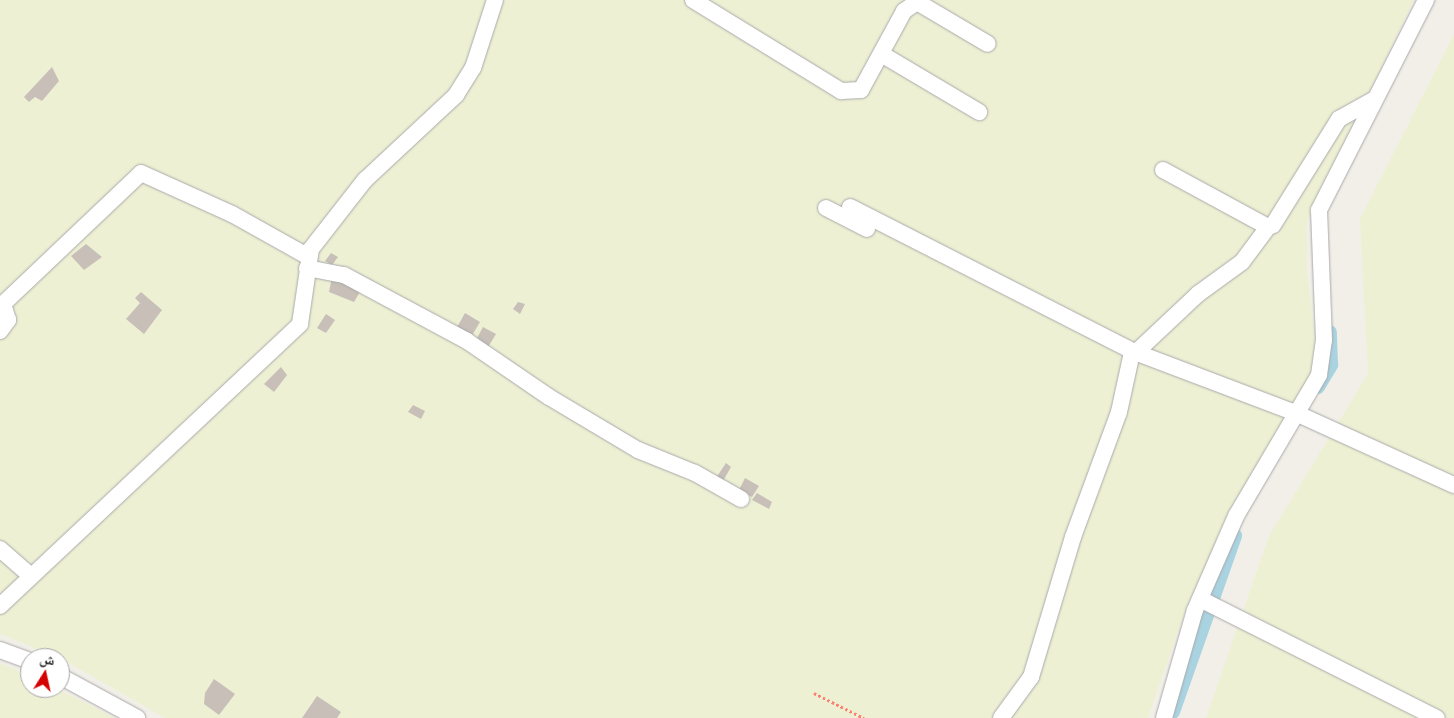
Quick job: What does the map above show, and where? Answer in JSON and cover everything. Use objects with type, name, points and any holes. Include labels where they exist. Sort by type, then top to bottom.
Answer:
[{"type":"street","points":[[0,606],[300,324],[311,249],[365,180],[456,95],[473,68],[496,0]]},
{"type":"street","points":[[693,0],[841,91],[861,90],[883,55],[904,12],[917,2],[988,44]]},
{"type":"street","points":[[1164,718],[1200,599],[1236,516],[1298,414],[1319,375],[1324,340],[1319,210],[1426,0]]},
{"type":"street","points":[[883,55],[979,112]]},
{"type":"street","points":[[1001,718],[1031,677],[1135,352],[1198,294],[1242,262],[1268,227],[1273,225],[1339,120],[1375,99]]},
{"type":"street","points":[[1163,170],[1268,227]]},
{"type":"street","points":[[0,331],[8,320],[3,304],[141,173],[232,214],[308,262],[353,279],[467,341],[548,397],[638,450],[695,473],[741,499]]},
{"type":"street","points":[[850,207],[962,266],[1135,352],[1298,414],[1454,485]]},
{"type":"street","points":[[826,208],[944,269],[962,266]]},
{"type":"street","points":[[0,549],[32,576]]},
{"type":"street","points":[[1200,599],[1437,718]]},
{"type":"street","points":[[0,650],[20,657]]},
{"type":"street","points":[[70,681],[137,718]]},
{"type":"path","points":[[814,693],[864,718]]},
{"type":"green space","points":[[0,0],[1414,0],[1307,221],[1307,270],[1315,340],[1311,382],[1229,517],[1186,608],[1148,718],[165,718],[70,664],[70,648],[35,648],[0,634]]},
{"type":"green space","points":[[1454,34],[1454,718],[1206,718],[1269,536],[1368,374],[1360,219]]},
{"type":"green space","points":[[0,663],[20,671],[20,698],[70,698],[70,695],[115,718],[0,718]]},
{"type":"building","points":[[52,67],[59,81],[42,101],[35,97],[29,102],[24,97]]},
{"type":"building","points":[[86,244],[102,257],[84,270],[71,256]]},
{"type":"building","points":[[331,253],[338,257],[332,265],[325,261]]},
{"type":"building","points":[[332,277],[361,290],[354,302],[329,292]]},
{"type":"building","points":[[141,292],[162,310],[144,334],[126,319],[140,303],[135,298]]},
{"type":"building","points":[[518,302],[525,304],[520,314],[513,309]]},
{"type":"building","points":[[465,313],[480,322],[471,337],[456,329]]},
{"type":"building","points":[[326,314],[335,320],[326,333],[317,328]]},
{"type":"building","points":[[483,327],[496,334],[488,347],[476,340]]},
{"type":"building","points":[[281,367],[287,375],[274,392],[264,384]]},
{"type":"building","points":[[413,405],[425,411],[421,419],[408,412]]},
{"type":"building","points":[[726,463],[731,467],[723,481],[716,478]]},
{"type":"building","points":[[745,478],[759,486],[752,497],[739,490]]},
{"type":"building","points":[[757,493],[772,502],[769,509],[752,500]]},
{"type":"building","points":[[214,679],[235,694],[219,715],[204,704],[205,693]]},
{"type":"building","points":[[317,696],[341,712],[337,718],[302,718]]},
{"type":"waterway","points":[[1318,387],[1331,365],[1330,332]]},
{"type":"waterway","points":[[1173,712],[1235,536]]}]
